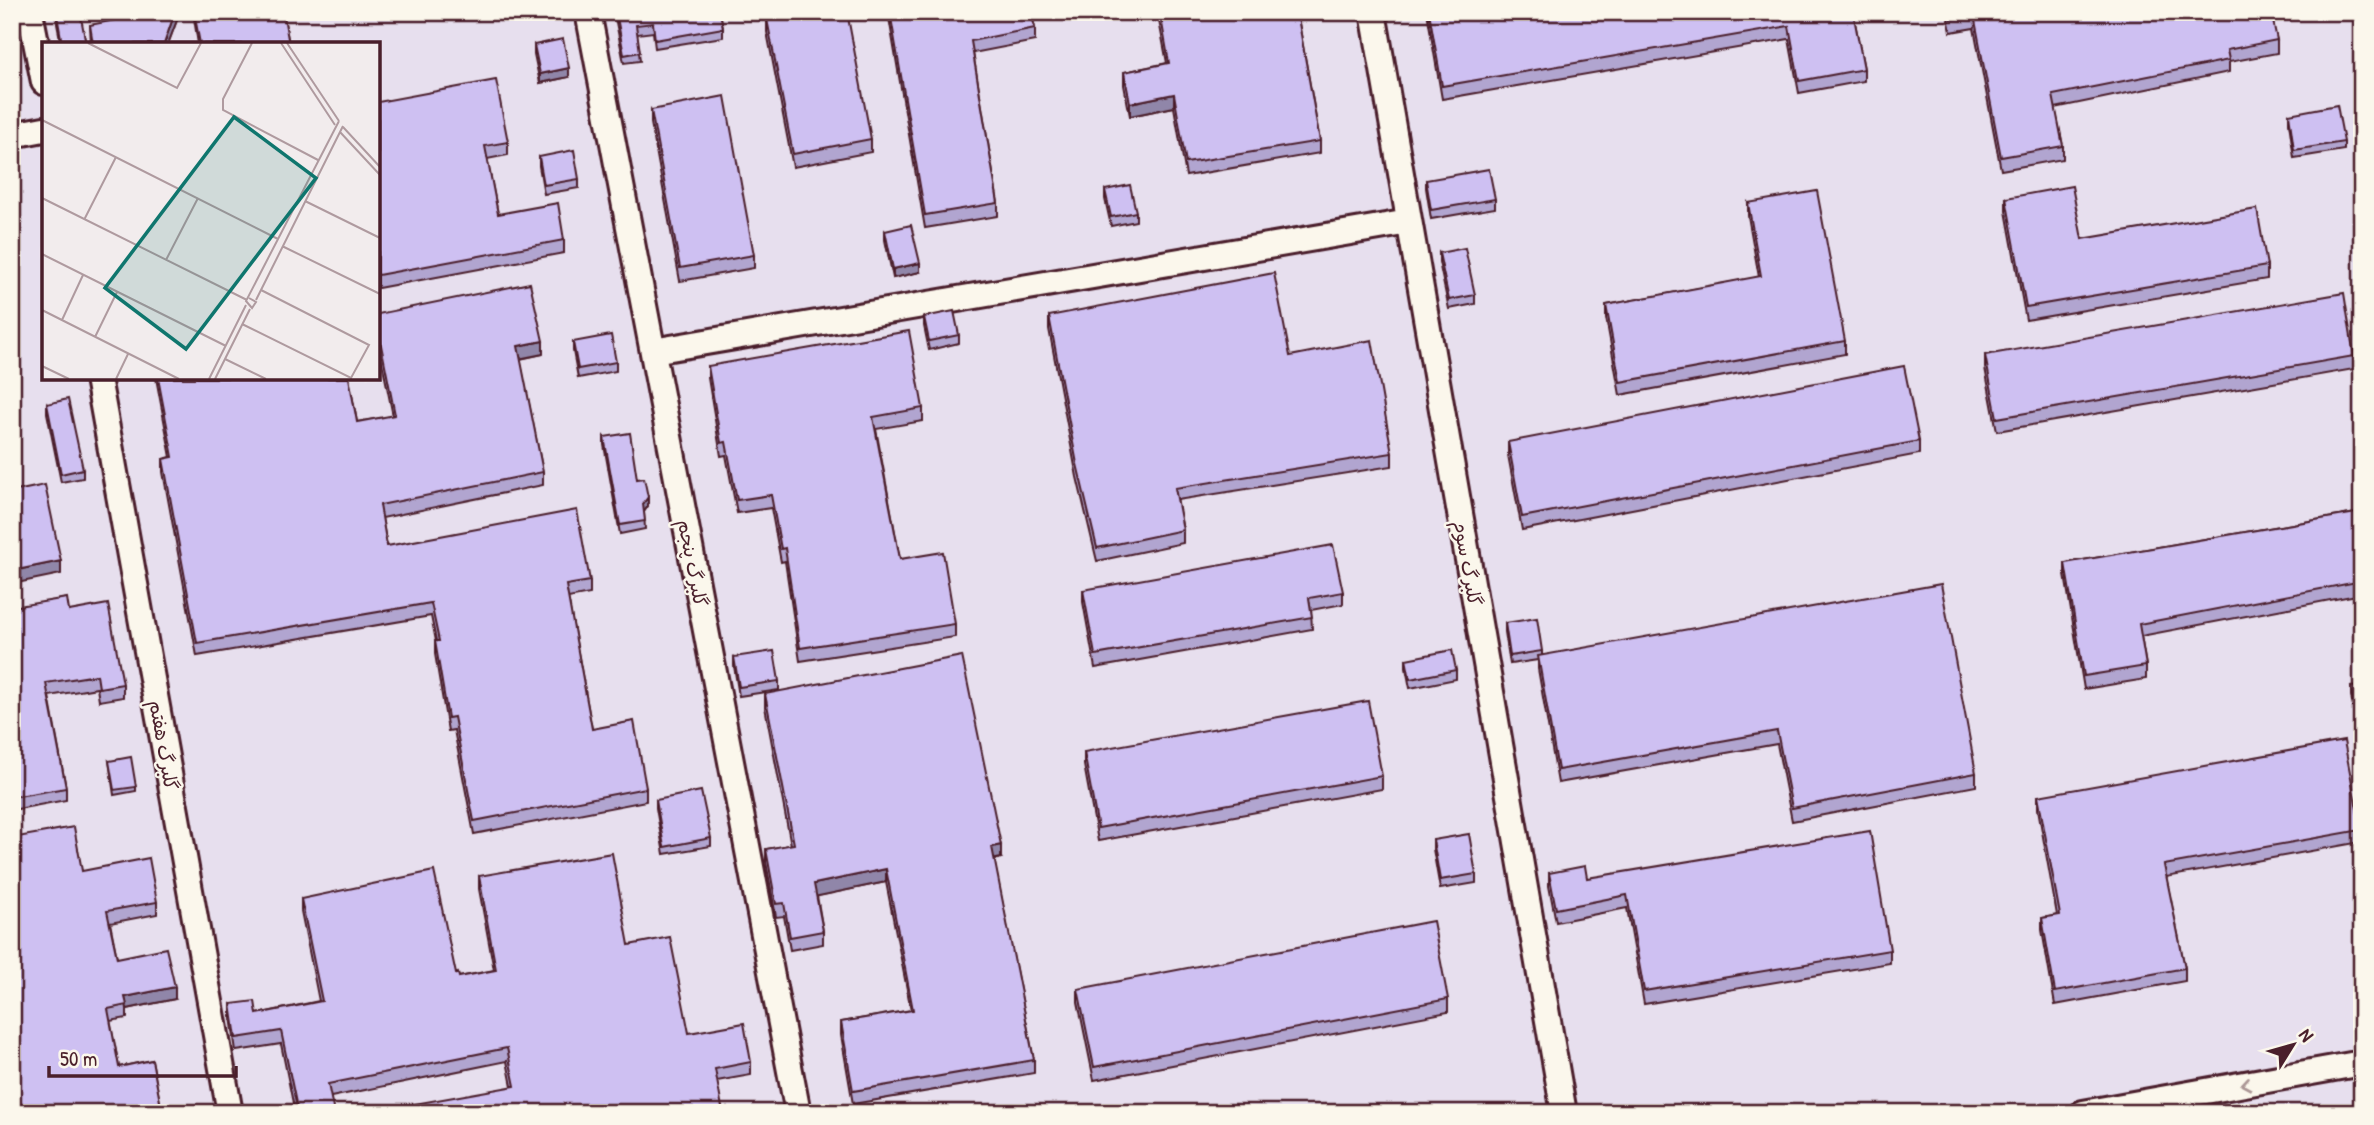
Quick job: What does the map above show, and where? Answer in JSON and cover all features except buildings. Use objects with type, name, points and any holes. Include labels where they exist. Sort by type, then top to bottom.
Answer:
[{"type":"street","points":[[30,12],[42,72]]},
{"type":"street","name":"گلبرگ پنجم","points":[[588,12],[798,1113]]},
{"type":"street","name":"گلبرگ سوم","points":[[1373,12],[1564,1113]]},
{"type":"street","points":[[12,135],[42,129]]},
{"type":"street","points":[[653,351],[1409,222]]},
{"type":"street","name":"گلبرگ هفتم","points":[[98,380],[230,1113]]},
{"type":"street","points":[[2083,1113],[2362,1063]]},
{"type":"shaded area","points":[[12,12],[2362,12],[2362,1113],[12,1113]]}]
